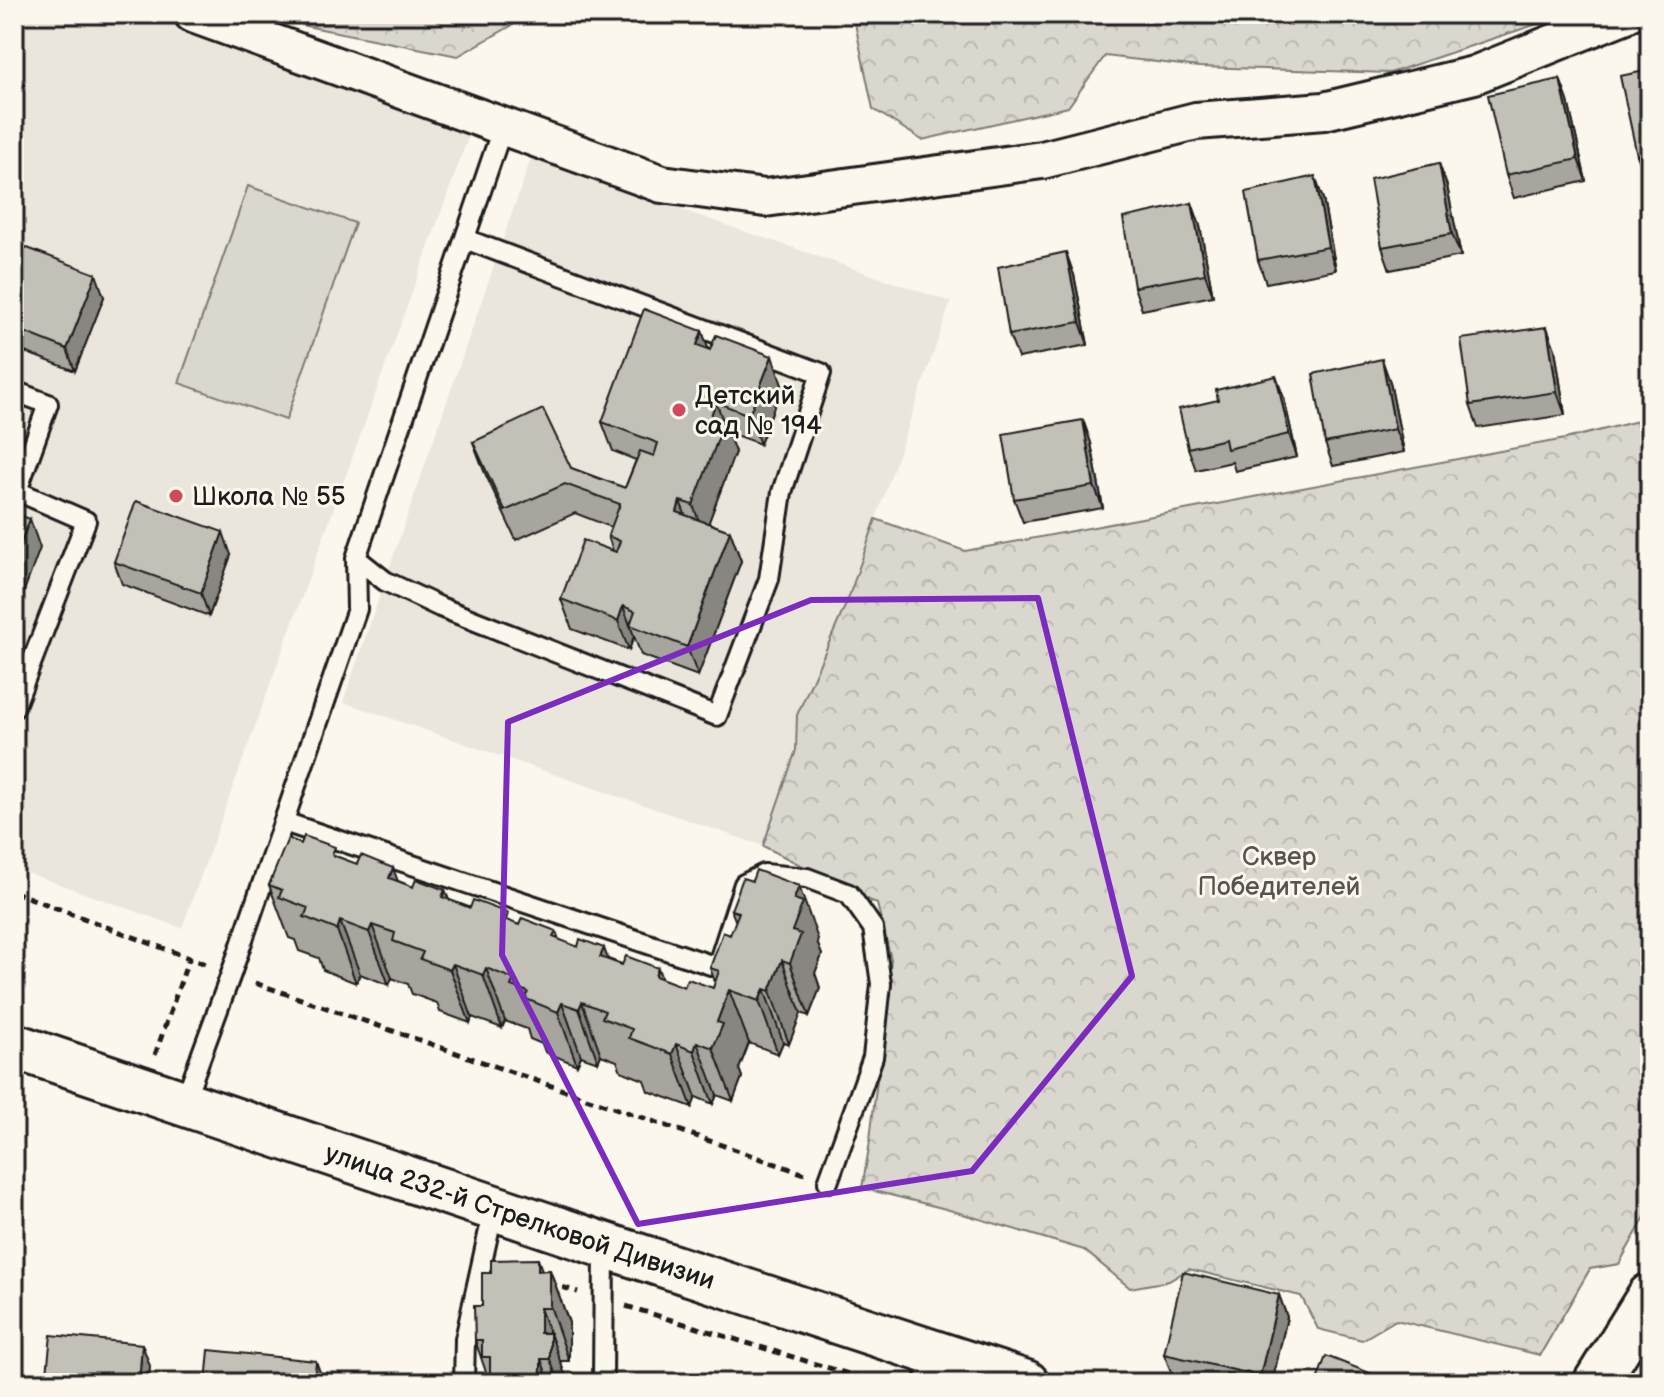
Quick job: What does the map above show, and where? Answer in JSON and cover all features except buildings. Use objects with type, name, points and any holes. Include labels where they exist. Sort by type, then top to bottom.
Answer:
[{"type":"street","points":[[193,14],[662,184],[765,198],[1042,160],[1196,121],[1324,111],[1474,75],[1626,14]]},
{"type":"street","name":"улица 232-й Стрелковой Дивизии","points":[[14,1046],[604,1245],[929,1368],[1026,1383]]},
{"type":"street","points":[[1596,1383],[1650,1296]]},
{"type":"lane","points":[[183,1105],[357,609],[356,558],[503,126]]},
{"type":"lane","points":[[356,558],[385,581],[440,607],[717,716],[769,579],[782,492],[821,373],[465,239]]},
{"type":"lane","points":[[14,391],[48,404],[17,491],[86,521],[14,708]]},
{"type":"lane","points":[[284,822],[717,967],[744,884],[764,874],[807,878],[849,894],[873,928],[881,984],[873,1057],[828,1182]]},
{"type":"lane","points":[[464,1383],[465,1339],[494,1208]]},
{"type":"lane","points":[[603,1383],[604,1245]]},
{"type":"path","points":[[14,892],[231,974],[828,1182]]},
{"type":"path","points":[[142,1091],[189,958]]},
{"type":"path","points":[[535,1279],[878,1383]]},
{"type":"highlighted area","points":[[1038,598],[1132,976],[972,1171],[638,1224],[502,955],[508,722],[811,600]]},
{"type":"shaded area","name":"Школа № 55","points":[[14,14],[165,14],[473,124],[182,928],[14,868]]},
{"type":"shaded area","name":"Детский сад № 194","points":[[531,158],[951,302],[763,846],[343,702]]},
{"type":"green space","points":[[274,14],[532,14],[458,56],[306,26]]},
{"type":"green space","points":[[853,14],[1567,14],[1390,73],[1199,67],[1105,56],[1068,107],[922,140],[873,109]]},
{"type":"green space","points":[[248,186],[355,223],[286,420],[179,383]]},
{"type":"green space","name":"Сквер Победителей","points":[[1650,418],[1650,1208],[1619,1264],[1590,1269],[1540,1355],[1396,1320],[1362,1340],[1318,1329],[1301,1296],[1189,1269],[1169,1281],[1130,1288],[1084,1250],[862,1188],[891,959],[877,904],[763,846],[796,750],[797,715],[847,602],[876,519],[965,551],[1565,439]]},
{"type":"place","name":"Детский сад № 194","points":[[679,410]]},
{"type":"place","name":"Школа № 55","points":[[176,496]]}]
